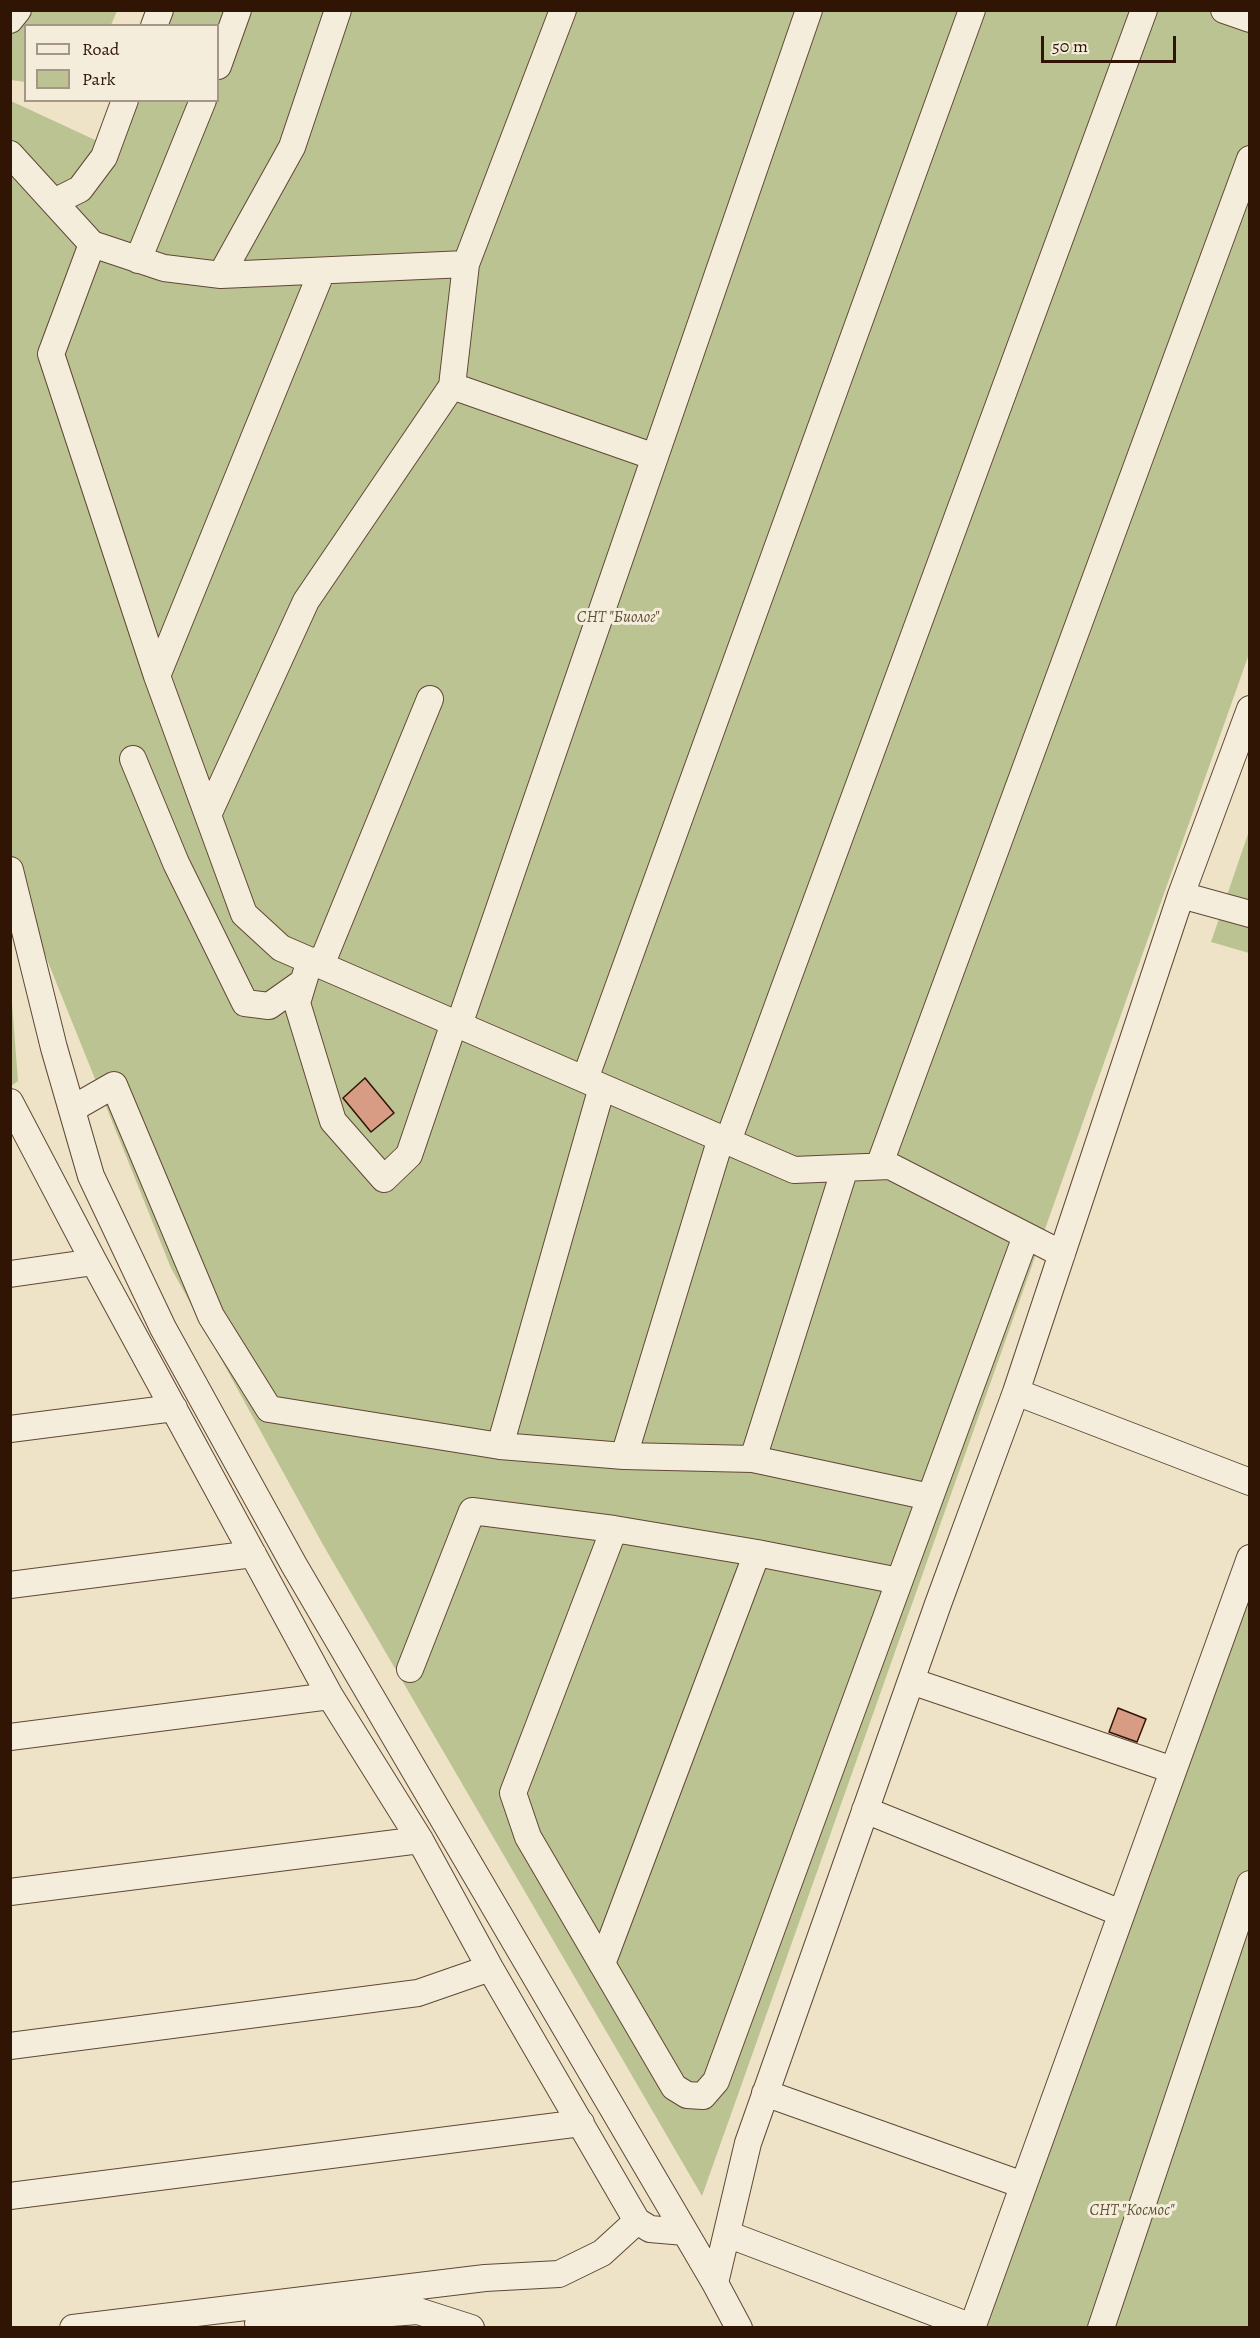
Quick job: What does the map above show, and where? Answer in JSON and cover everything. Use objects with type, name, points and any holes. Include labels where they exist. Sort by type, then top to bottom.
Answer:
[{"type":"street","points":[[10,20],[18,10]]},
{"type":"street","points":[[219,63],[238,10]]},
{"type":"street","points":[[221,275],[292,147],[338,10]]},
{"type":"street","points":[[208,815],[306,601],[452,386],[466,264],[563,10]]},
{"type":"street","points":[[430,699],[297,1003],[333,1121],[384,1179],[409,1155],[457,1024],[809,10]]},
{"type":"street","points":[[500,1446],[593,1083],[972,10]]},
{"type":"street","points":[[624,1456],[725,1140],[1144,10]]},
{"type":"street","points":[[1224,10],[1250,20]]},
{"type":"street","points":[[54,202],[80,189],[104,157],[124,102]]},
{"type":"street","points":[[138,260],[202,102]]},
{"type":"street","points":[[10,154],[92,244],[164,268],[221,275],[466,264]]},
{"type":"street","points":[[879,1166],[1250,159]]},
{"type":"street","points":[[92,244],[51,354],[157,676],[244,914],[281,948],[311,969],[457,1024],[794,1170],[890,1166],[1062,1254]]},
{"type":"street","points":[[157,676],[322,271]]},
{"type":"street","points":[[452,386],[655,457]]},
{"type":"street","points":[[716,2283],[748,2143],[1016,1392],[1181,895],[1250,709]]},
{"type":"street","points":[[133,759],[176,863],[245,1003],[269,1006],[311,969]]},
{"type":"street","points":[[10,870],[54,1048],[91,1176],[163,1328],[294,1566],[716,2283],[732,2324]]},
{"type":"street","points":[[1181,895],[1250,914]]},
{"type":"street","points":[[72,1109],[114,1085],[211,1316],[269,1408],[500,1446],[624,1456],[753,1459],[930,1497]]},
{"type":"street","points":[[14,1116],[330,1696],[420,1840],[490,1968],[637,2221],[650,2229],[685,2232]]},
{"type":"street","points":[[753,1459],[844,1168]]},
{"type":"street","points":[[614,1529],[513,1793],[528,1838],[674,2086],[687,2095],[703,2096],[716,2081],[1026,1236]]},
{"type":"street","points":[[10,1274],[94,1262]]},
{"type":"street","points":[[1016,1392],[1250,1482]]},
{"type":"street","points":[[10,1429],[174,1408]]},
{"type":"street","points":[[410,1669],[472,1511],[614,1529],[757,1553],[899,1581]]},
{"type":"street","points":[[602,1964],[757,1553]]},
{"type":"street","points":[[10,1585],[253,1554]]},
{"type":"street","points":[[727,2234],[972,2327],[1250,1558]]},
{"type":"street","points":[[911,1681],[1173,1770]]},
{"type":"street","points":[[10,1737],[330,1696]]},
{"type":"street","points":[[865,1810],[1121,1913]]},
{"type":"street","points":[[10,1892],[420,1840]]},
{"type":"street","points":[[1101,2328],[1250,1884]]},
{"type":"street","points":[[10,2046],[418,1993],[490,1968]]},
{"type":"street","points":[[765,2093],[1023,2185]]},
{"type":"street","points":[[10,2196],[580,2123]]},
{"type":"street","points":[[73,2328],[485,2278],[559,2274],[602,2253],[637,2221]]},
{"type":"street","points":[[216,2328],[414,2319],[471,2328]]},
{"type":"green space","points":[[11,11],[117,11],[111,24],[24,24],[24,82],[11,80]]},
{"type":"green space","name":"СНТ \"Биолог\"","points":[[166,11],[1249,11],[1249,654],[702,2196],[322,1543],[171,1268],[11,870],[11,101],[106,145],[126,102],[219,102],[219,24],[160,24]]},
{"type":"green space","points":[[1249,831],[1249,953],[1211,942]]},
{"type":"green space","points":[[10,977],[18,1081],[11,1086],[10,1086]]},
{"type":"green space","name":"СНТ \"Космос\"","points":[[1249,1557],[1249,2327],[965,2327]]},
{"type":"building","points":[[365,1078],[394,1113],[371,1132],[343,1098]]},
{"type":"building","points":[[1118,1708],[1146,1719],[1137,1742],[1109,1732]]}]
